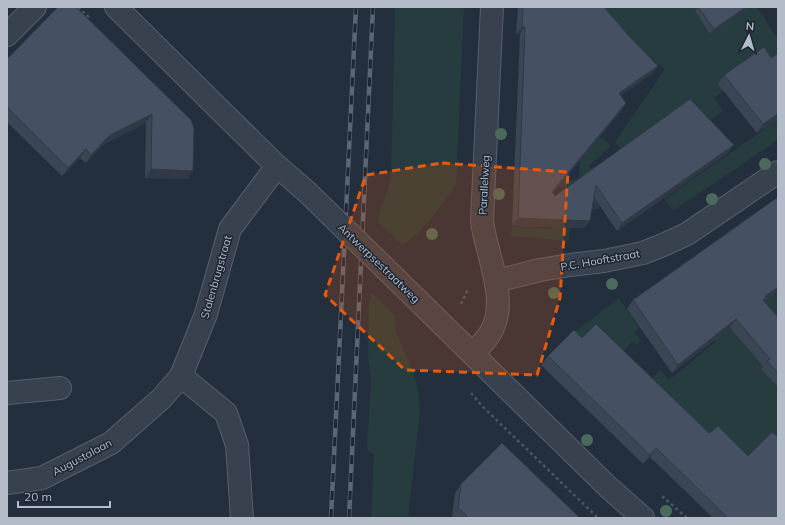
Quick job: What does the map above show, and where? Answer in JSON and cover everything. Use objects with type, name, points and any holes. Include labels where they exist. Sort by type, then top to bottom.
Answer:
[{"type":"street","points":[[7,35],[35,7]]},
{"type":"street","name":"Antwerpsestraatweg","points":[[116,7],[277,166],[307,192],[608,487],[643,518]]},
{"type":"street","name":"Parallelweg","points":[[473,354],[489,335],[494,326],[497,313],[496,281],[484,235],[482,221],[492,7]]},
{"type":"street","name":"Stalenbrugstraat","points":[[181,376],[206,314],[230,229],[277,166]]},
{"type":"street","name":"P.C. Hooftstraat","points":[[496,281],[540,270],[604,261],[643,253],[687,234],[778,172]]},
{"type":"street","points":[[181,376],[226,413],[237,445],[242,518]]},
{"type":"street","name":"Augustalaan","points":[[7,483],[42,478],[111,443],[161,399],[181,376]]},
{"type":"street","points":[[7,393],[60,388]]},
{"type":"path","points":[[460,306],[467,294],[468,286]]},
{"type":"highlighted area","points":[[442,163],[568,172],[560,298],[537,375],[405,370],[325,295],[366,175]]},
{"type":"green space","points":[[395,7],[464,7],[456,184],[437,211],[420,231],[404,244],[401,244],[377,221],[391,180]]},
{"type":"green space","points":[[575,7],[757,7],[778,39],[778,55],[714,98],[723,111],[637,170],[615,142],[665,69],[659,64],[653,72]]},
{"type":"green space","points":[[778,120],[778,140],[673,211],[664,199]]},
{"type":"green space","points":[[552,136],[602,138],[611,146],[589,166],[615,195],[599,206],[599,209],[589,210],[581,189],[555,187],[555,179],[579,180],[580,160],[551,159]]},
{"type":"green space","points":[[552,216],[571,216],[569,241],[511,236],[512,227],[551,229]]},
{"type":"green space","points":[[778,278],[778,483],[712,434],[696,429],[649,381],[660,370],[669,380],[715,342],[690,312]]},
{"type":"green space","points":[[372,293],[395,316],[396,332],[413,371],[418,390],[420,410],[408,518],[371,518],[374,454],[368,451],[367,446],[371,382],[368,357],[369,304]]},
{"type":"green space","points":[[619,298],[639,328],[634,332],[641,340],[636,345],[632,342],[617,358],[576,345],[568,337]]},
{"type":"building","points":[[58,7],[76,7],[191,120],[194,128],[193,171],[151,169],[152,114],[110,135],[91,155],[86,149],[68,168],[7,107],[7,59]]},
{"type":"building","points":[[523,7],[604,7],[628,35],[658,66],[619,93],[626,103],[552,192],[555,196],[690,99],[734,145],[622,223],[596,185],[590,221],[518,218],[525,27],[522,27]]},
{"type":"building","points":[[698,7],[746,7],[714,29]]},
{"type":"building","points":[[764,47],[771,58],[778,53],[778,114],[763,124],[724,75]]},
{"type":"building","points":[[778,197],[778,287],[765,296],[766,298],[763,300],[778,317],[778,373],[767,361],[770,359],[736,319],[678,365],[633,300]]},
{"type":"building","points":[[596,324],[709,433],[718,426],[748,456],[772,432],[778,437],[778,518],[728,518],[656,448],[650,455],[548,356],[574,330],[582,338]]},
{"type":"building","points":[[502,443],[580,518],[465,518],[467,516],[458,508],[461,484]]},
{"type":"railway","points":[[331,518],[356,7]]},
{"type":"railway","points":[[349,518],[373,7]]}]
